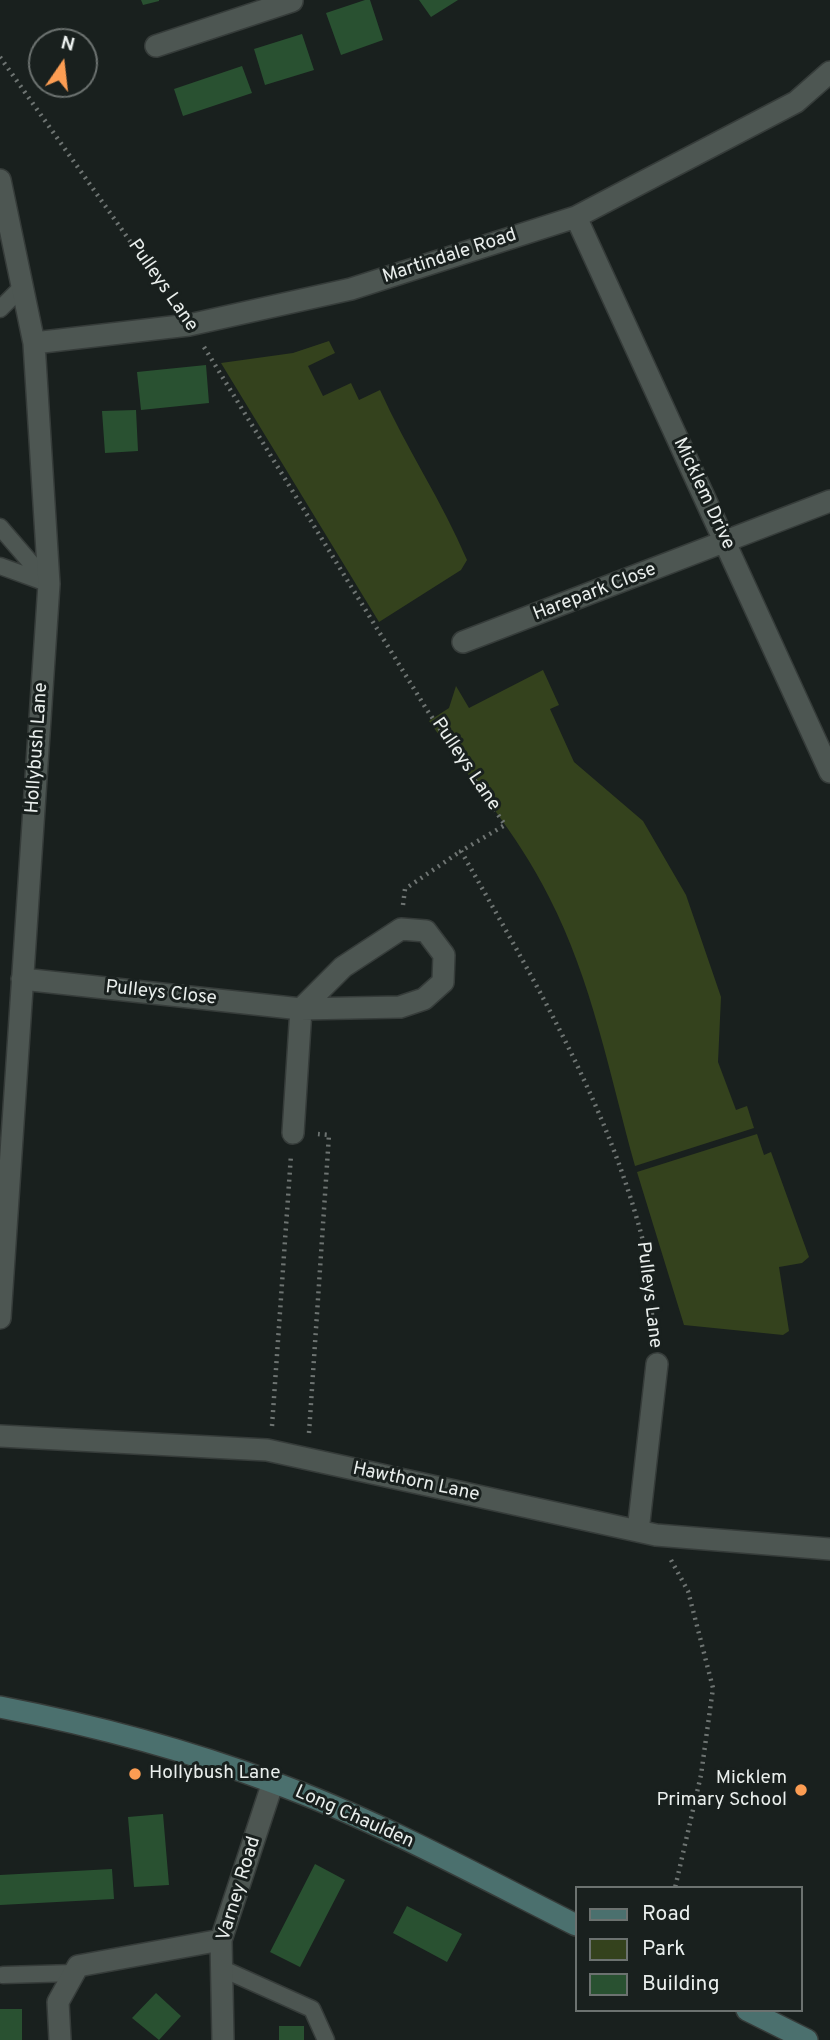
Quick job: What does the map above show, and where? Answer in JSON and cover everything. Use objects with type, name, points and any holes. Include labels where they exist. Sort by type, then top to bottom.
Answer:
[{"type":"street","points":[[156,46],[291,0],[309,0]]},
{"type":"street","name":"Martindale Road","points":[[34,343],[189,325],[351,289],[576,217],[796,102],[830,72]]},
{"type":"street","name":"Hollybush Lane","points":[[0,180],[34,343],[49,584],[22,979],[9,1038],[0,1318]]},
{"type":"street","name":"Micklem Drive","points":[[576,217],[830,772]]},
{"type":"street","name":"Harepark Close","points":[[463,642],[726,544],[830,502]]},
{"type":"street","points":[[293,1133],[301,1009],[343,967],[401,929]]},
{"type":"street","name":"Pulleys Close","points":[[22,979],[301,1009],[400,1006],[424,999],[443,982],[444,955],[426,931],[401,929]]},
{"type":"street","name":"Pulleys Lane","points":[[647,1533],[657,1364]]},
{"type":"street","name":"Hawthorn Lane","points":[[0,1436],[267,1450],[647,1533],[830,1549]]},
{"type":"street","name":"Long Chaulden","points":[[0,1707],[93,1725],[273,1782],[390,1832],[574,1924]]},
{"type":"street","name":"Varney Road","points":[[223,2040],[221,1940],[273,1782]]},
{"type":"street","points":[[60,2040],[58,2002],[78,1966],[221,1940]]},
{"type":"street","points":[[751,2012],[807,2040]]},
{"type":"lane","points":[[0,309],[23,286]]},
{"type":"lane","points":[[0,527],[49,584]]},
{"type":"lane","points":[[0,566],[49,584]]},
{"type":"lane","points":[[223,1969],[313,2009],[326,2040]]},
{"type":"lane","points":[[3,1975],[75,1973]]},
{"type":"path","name":"Pulleys Lane","points":[[0,57],[189,325],[427,710],[505,825],[461,851],[555,1016],[622,1172],[643,1244],[657,1364]]},
{"type":"path","points":[[401,929],[405,889],[461,851]]},
{"type":"path","points":[[267,1450],[272,1422],[293,1133],[329,1135],[308,1459]]},
{"type":"path","points":[[647,1533],[688,1591],[713,1689],[701,1775],[675,1886]]},
{"type":"green space","points":[[329,341],[335,353],[308,366],[323,396],[351,383],[359,400],[380,390],[467,560],[461,570],[379,622],[221,363],[293,353]]},
{"type":"green space","points":[[543,670],[559,705],[550,709],[574,762],[643,821],[686,895],[721,997],[718,1062],[736,1110],[747,1106],[754,1128],[635,1166],[589,995],[564,929],[523,851],[429,721],[449,708],[456,686],[469,708]]},
{"type":"green space","points":[[757,1134],[764,1155],[771,1152],[809,1257],[802,1263],[779,1267],[789,1331],[783,1335],[684,1325],[637,1172]]},
{"type":"building","points":[[141,0],[159,0],[159,1],[143,5]]},
{"type":"building","points":[[370,0],[383,40],[341,55],[326,13]]},
{"type":"building","points":[[419,0],[458,0],[431,17]]},
{"type":"building","points":[[302,34],[314,70],[265,85],[254,49]]},
{"type":"building","points":[[242,66],[252,93],[183,116],[174,89]]},
{"type":"building","points":[[206,365],[209,403],[141,410],[137,372]]},
{"type":"building","points":[[136,410],[138,451],[105,453],[102,411]]},
{"type":"building","points":[[163,1814],[169,1885],[134,1887],[128,1817]]},
{"type":"building","points":[[315,1864],[345,1880],[300,1967],[270,1952]]},
{"type":"building","points":[[112,1869],[114,1899],[0,1905],[0,1875]]},
{"type":"building","points":[[407,1906],[462,1934],[447,1962],[393,1933]]},
{"type":"building","points":[[156,1993],[181,2016],[159,2040],[132,2018]]},
{"type":"building","points":[[0,2009],[22,2009],[22,2040],[0,2040]]},
{"type":"building","points":[[279,2026],[304,2026],[304,2040],[279,2040]]},
{"type":"place","name":"Hollybush Lane","points":[[135,1774]]},
{"type":"place","name":"Micklem Primary School","points":[[801,1790]]}]
